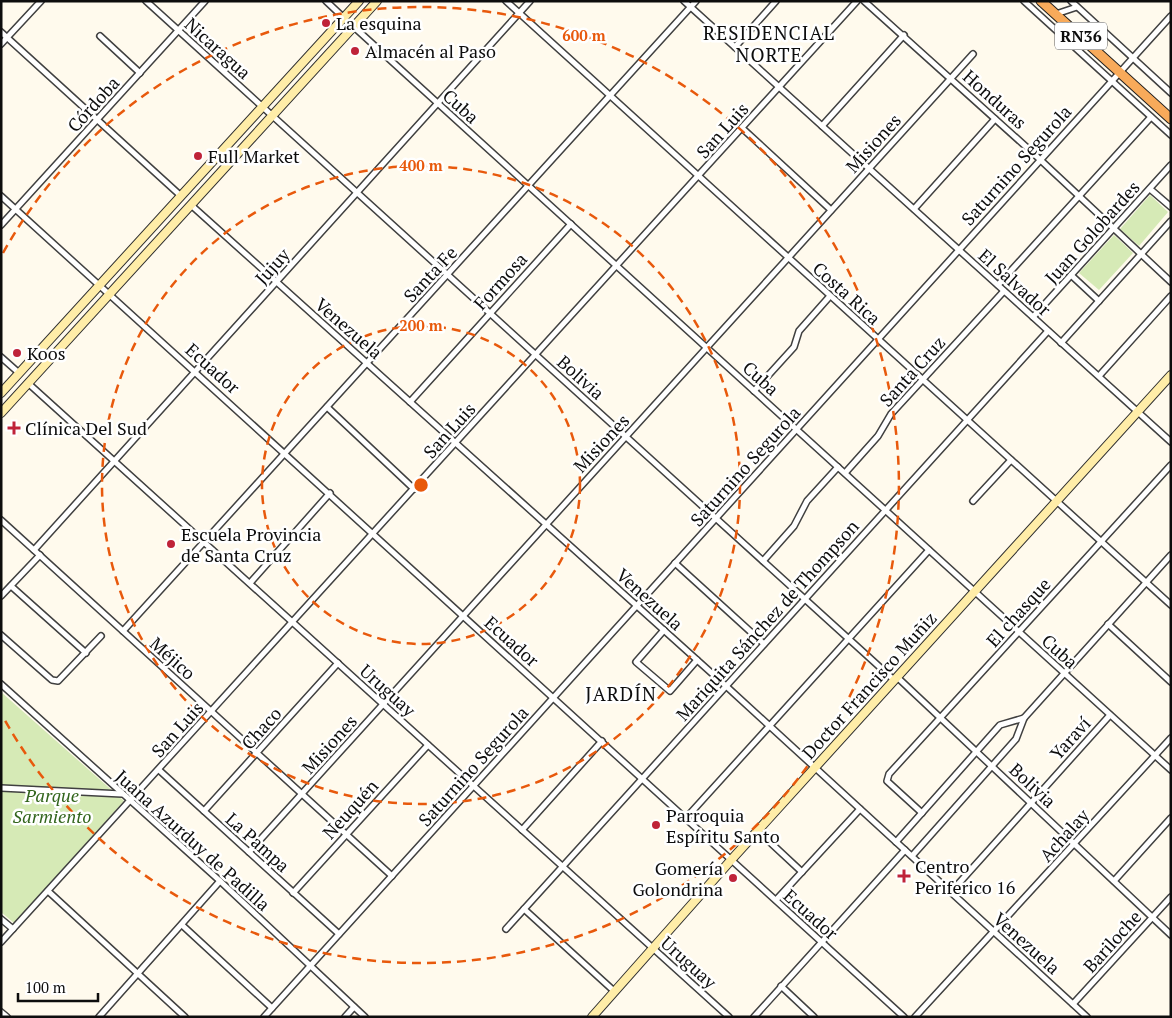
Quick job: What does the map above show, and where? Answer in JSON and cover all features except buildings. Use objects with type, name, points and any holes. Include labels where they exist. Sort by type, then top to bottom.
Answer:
[{"type":"highway","name":"RN36","points":[[1042,1],[1169,114]]},
{"type":"main road","points":[[1,393],[101,286],[359,1]]},
{"type":"main road","points":[[1,413],[377,1]]},
{"type":"main road","name":"Doctor Francisco Muñiz","points":[[592,1017],[732,859],[1171,375]]},
{"type":"street","points":[[1,44],[41,1]]},
{"type":"street","name":"Nicaragua","points":[[146,1],[272,115]]},
{"type":"street","name":"Córdoba","points":[[1,225],[205,1]]},
{"type":"street","points":[[326,1],[344,18]]},
{"type":"street","name":"Costa Rica","points":[[506,1],[1171,605]]},
{"type":"street","name":"Jujuy","points":[[34,550],[530,1]]},
{"type":"street","name":"El Salvador","points":[[684,1],[1171,442]]},
{"type":"street","name":"Santa Fe","points":[[124,631],[696,1]]},
{"type":"street","points":[[735,47],[776,1]]},
{"type":"street","name":"San Luis","points":[[1,942],[857,1]]},
{"type":"street","name":"Honduras","points":[[864,1],[1040,159],[1171,282]]},
{"type":"street","points":[[1024,1],[1171,135]]},
{"type":"street","points":[[1072,1],[1171,93]]},
{"type":"street","points":[[1056,14],[1077,6]]},
{"type":"street","name":"Saturnino Segurola","points":[[264,1017],[1171,16]]},
{"type":"street","name":"Cuba","points":[[354,27],[1171,770]]},
{"type":"street","points":[[1,32],[182,196]]},
{"type":"street","points":[[822,126],[904,35]]},
{"type":"street","points":[[100,36],[140,73]]},
{"type":"street","name":"Misiones","points":[[249,852],[384,705],[545,523],[626,437],[973,54]]},
{"type":"street","name":"Bolivia","points":[[272,115],[848,639],[940,718],[1153,916],[1171,935]]},
{"type":"street","points":[[998,285],[1151,117]]},
{"type":"street","points":[[914,209],[996,119]]},
{"type":"street","points":[[742,128],[831,210]]},
{"type":"street","name":"Juan Golobardes","points":[[1033,317],[1171,166]]},
{"type":"street","points":[[1150,189],[1171,207]]},
{"type":"street","name":"Ecuador","points":[[1,196],[196,371],[904,1017]]},
{"type":"street","name":"Venezuela","points":[[191,205],[726,686],[1087,1017]]},
{"type":"street","points":[[1061,343],[1171,221]]},
{"type":"street","name":"Formosa","points":[[410,402],[571,224]]},
{"type":"street","points":[[1071,275],[1099,301]]},
{"type":"street","name":"Santa Cruz","points":[[845,474],[878,436],[891,414],[1004,291]]},
{"type":"street","points":[[754,391],[794,347],[799,331],[830,296]]},
{"type":"street","points":[[1099,376],[1171,296]]},
{"type":"street","name":"Mariquita Sánchez de Thompson","points":[[506,929],[1048,331]]},
{"type":"street","points":[[1,357],[19,373]]},
{"type":"street","name":"Uruguay","points":[[29,384],[729,1017]]},
{"type":"street","points":[[327,408],[414,489]]},
{"type":"street","points":[[973,501],[1011,460]]},
{"type":"street","name":"El chasque","points":[[922,813],[887,781],[887,777],[1171,465]]},
{"type":"street","points":[[762,561],[794,526],[808,501],[838,467]]},
{"type":"street","points":[[250,583],[330,493]]},
{"type":"street","name":"Méjico","points":[[1,520],[392,876]]},
{"type":"street","points":[[686,818],[929,550]]},
{"type":"street","points":[[1,596],[40,555]]},
{"type":"street","points":[[912,856],[1016,739],[1024,718],[1171,555]]},
{"type":"street","points":[[675,563],[764,644]]},
{"type":"street","points":[[11,586],[86,653]]},
{"type":"street","points":[[1108,624],[1171,682]]},
{"type":"street","points":[[664,630],[636,662],[670,691],[697,660]]},
{"type":"street","points":[[1,635],[52,680],[58,681],[101,636]]},
{"type":"street","name":"Chaco","points":[[204,811],[338,663]]},
{"type":"street","name":"Juana Azurduy de Padilla","points":[[1,684],[220,882],[365,1017]]},
{"type":"street","name":"Yaraví","points":[[951,892],[1110,715]]},
{"type":"street","points":[[896,842],[1000,725],[1024,718]]},
{"type":"street","name":"Achalay","points":[[915,1017],[1171,738]]},
{"type":"street","points":[[522,830],[602,741]]},
{"type":"street","name":"Neuquén","points":[[294,893],[428,745]]},
{"type":"street","name":"La Pampa","points":[[159,770],[339,934]]},
{"type":"street","points":[[1,788],[122,794]]},
{"type":"street","points":[[776,900],[860,809]]},
{"type":"street","points":[[1114,880],[1171,818]]},
{"type":"street","points":[[758,831],[802,872]]},
{"type":"street","points":[[754,1017],[904,850]]},
{"type":"street","points":[[99,1017],[220,882]]},
{"type":"street","points":[[48,891],[184,1017]]},
{"type":"street","name":"Bariloche","points":[[1073,1004],[1171,896]]},
{"type":"street","points":[[524,909],[614,991]]},
{"type":"street","points":[[1,919],[13,929]]},
{"type":"street","points":[[182,925],[272,1008]]},
{"type":"street","points":[[781,986],[814,1017]]},
{"type":"street","points":[[345,1017],[354,1007]]},
{"type":"street","points":[[1,1012],[6,1017]]},
{"type":"green space","points":[[1150,195],[1168,212],[1139,246],[1120,229]]},
{"type":"green space","points":[[1114,235],[1133,253],[1099,290],[1079,273]]},
{"type":"green space","name":"Parque Sarmiento","points":[[1,692],[124,801],[14,923],[1,912]]},
{"type":"place","name":"La esquina","points":[[326,23]]},
{"type":"place","name":"Almacén al Paso","points":[[355,51]]},
{"type":"place","name":"Full Market","points":[[198,156]]},
{"type":"place","name":"Koos","points":[[17,353]]},
{"type":"place","name":"Clínica Del Sud","points":[[14,428]]},
{"type":"place","name":"Escuela Provincia de Santa Cruz","points":[[171,544]]},
{"type":"place","name":"Parroquia Espíritu Santo","points":[[656,825]]},
{"type":"place","name":"Centro Periferico 16","points":[[904,876]]},
{"type":"place","name":"Gomería Golondrina","points":[[733,878]]},
{"type":"district","name":"RESIDENCIAL NORTE","points":[[769,43]]},
{"type":"district","name":"JARDÍN","points":[[621,693]]}]
